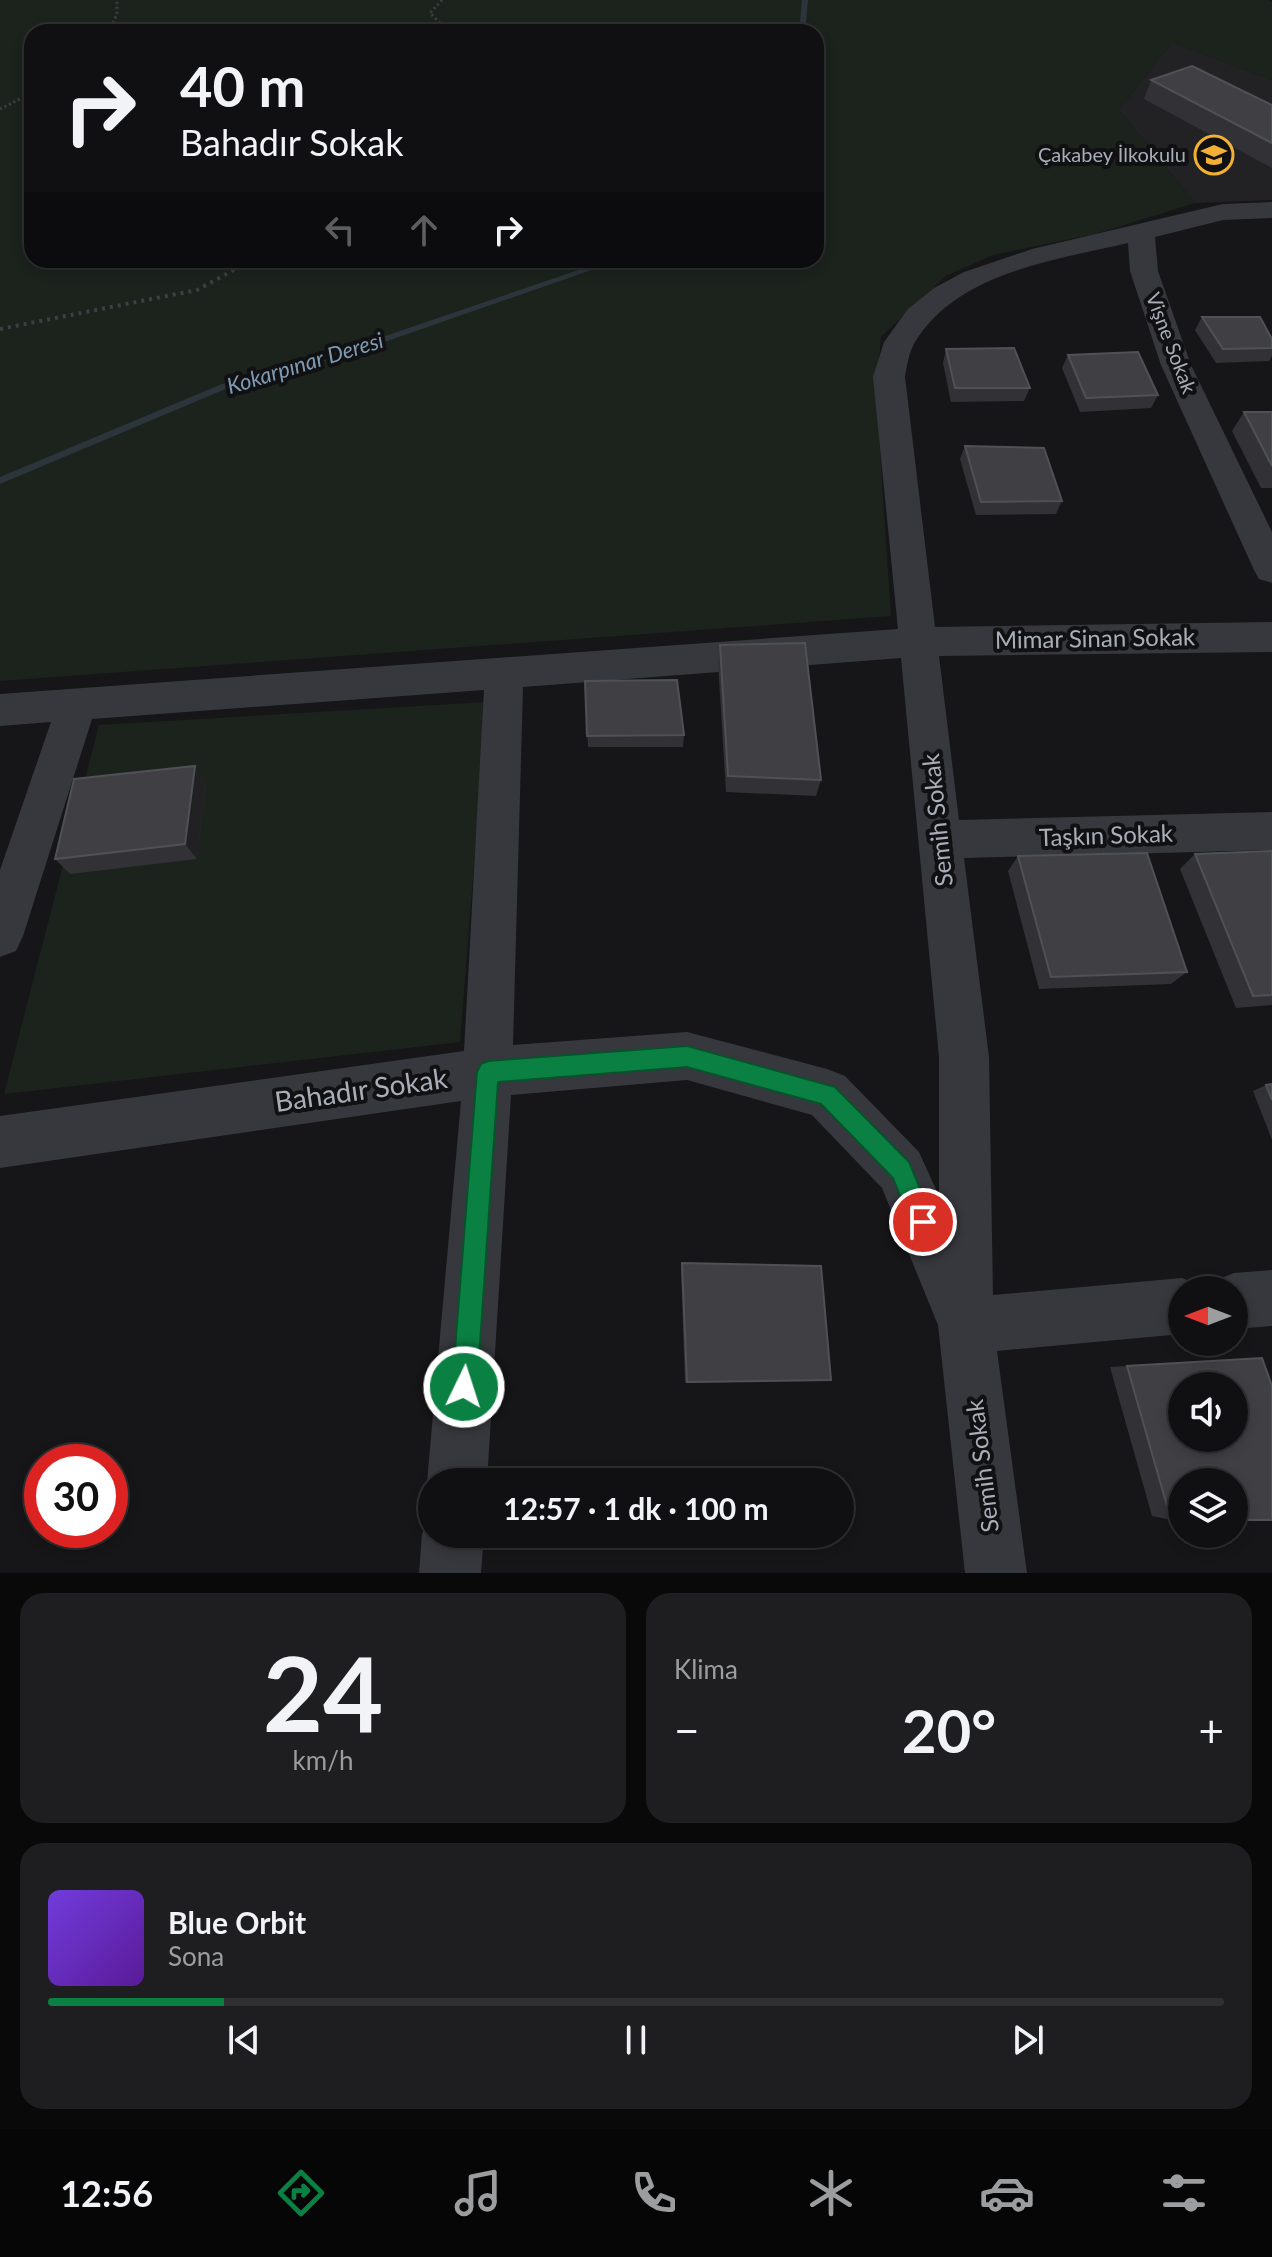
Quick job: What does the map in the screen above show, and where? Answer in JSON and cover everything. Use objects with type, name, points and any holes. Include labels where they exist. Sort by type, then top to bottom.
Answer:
[{"type":"street","points":[[1141,232],[1223,212],[1272,210]]},
{"type":"street","name":"Vişne Sokak","points":[[1141,232],[1144,271],[1176,365],[1272,570]]},
{"type":"street","name":"Semih Sokak","points":[[996,1573],[966,1326],[964,1057],[889,377],[898,344],[913,322],[965,282],[1004,266],[1141,232]]},
{"type":"street","name":"Mimar Sinan Sokak","points":[[0,710],[919,642],[1272,637]]},
{"type":"street","points":[[458,1468],[488,1072],[504,672]]},
{"type":"street","points":[[0,936],[78,702]]},
{"type":"street","name":"Taşkın Sokak","points":[[940,840],[1272,831]]},
{"type":"street","name":"Bahadır Sokak","points":[[0,1142],[488,1072],[687,1056],[827,1094],[901,1170],[966,1326]]},
{"type":"street","points":[[1248,1300],[1272,1298]]},
{"type":"street","points":[[966,1326],[1168,1307]]},
{"type":"street","points":[[450,1573],[452,1548]]},
{"type":"path","points":[[113,24],[117,14],[117,0]]},
{"type":"path","points":[[441,24],[430,13],[442,0]]},
{"type":"path","points":[[0,109],[24,97]]},
{"type":"path","points":[[0,329],[197,290],[237,268]]},
{"type":"shaded area","points":[[0,0],[1272,2],[1272,80],[1172,42],[1119,110],[1195,203],[1095,234],[993,255],[946,276],[881,337],[876,393],[891,616],[0,681]]},
{"type":"shaded area","name":"Çakabey İlkokulu","points":[[1172,42],[1272,80],[1272,200],[1195,203],[1119,110]]},
{"type":"shaded area","points":[[487,702],[460,1042],[4,1094],[99,725]]},
{"type":"building","points":[[1192,66],[1272,105],[1272,143],[1151,80]]},
{"type":"building","points":[[1202,317],[1260,317],[1272,339],[1272,348],[1223,349]]},
{"type":"building","points":[[1014,348],[1030,388],[955,388],[946,349]]},
{"type":"building","points":[[1138,352],[1158,395],[1086,398],[1068,355]]},
{"type":"building","points":[[1244,412],[1272,412],[1272,466]]},
{"type":"building","points":[[965,446],[1044,448],[1062,501],[981,502]]},
{"type":"building","points":[[805,643],[821,780],[728,776],[720,645]]},
{"type":"building","points":[[677,680],[684,735],[587,736],[585,681]]},
{"type":"building","points":[[195,766],[185,844],[55,859],[74,779]]},
{"type":"building","points":[[1272,851],[1272,995],[1253,996],[1195,854]]},
{"type":"building","points":[[1147,853],[1187,972],[1051,977],[1018,856]]},
{"type":"building","points":[[1272,1084],[1272,1100],[1266,1085]]},
{"type":"building","points":[[682,1263],[821,1266],[831,1380],[687,1382]]},
{"type":"building","points":[[1262,1358],[1272,1386],[1272,1520],[1248,1520],[1248,1468],[1168,1468],[1168,1510],[1127,1366]]},
{"type":"waterway","name":"Kokarpınar Deresi","points":[[803,24],[805,0]]},
{"type":"waterway","name":"Kokarpınar Deresi","points":[[0,481],[225,386],[347,352],[593,268]]},
{"type":"place","name":"Çakabey İlkokulu","points":[[1214,155]]},
{"type":"route","points":[[464,1387],[488,1072],[687,1056],[827,1094],[901,1170],[923,1222]]}]
